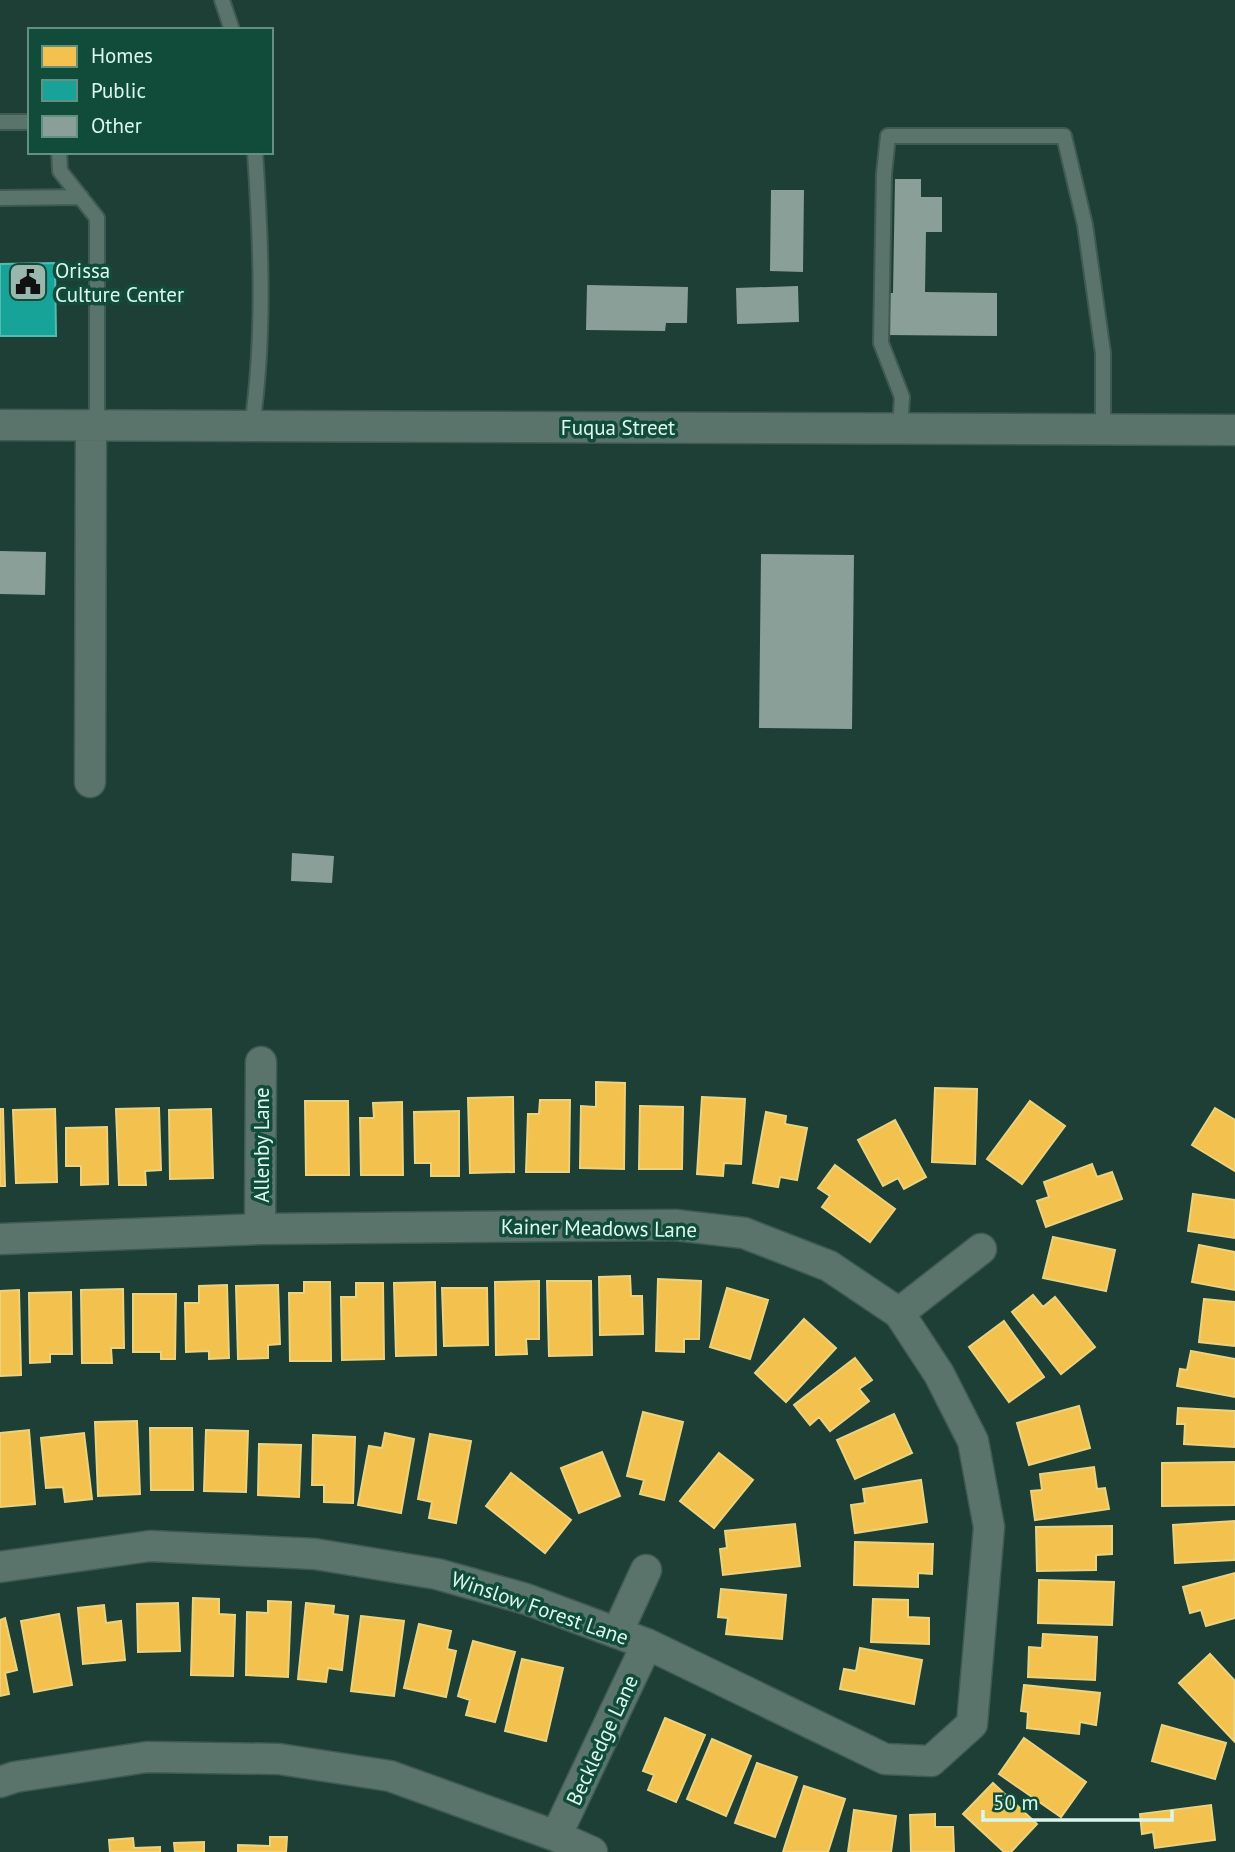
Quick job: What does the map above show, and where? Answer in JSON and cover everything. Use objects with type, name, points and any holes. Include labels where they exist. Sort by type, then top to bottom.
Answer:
[{"type":"street","name":"Fuqua Street","points":[[0,425],[1235,430]]},
{"type":"street","points":[[90,782],[94,425]]},
{"type":"street","name":"Allenby Lane","points":[[260,1229],[261,1062]]},
{"type":"street","name":"Kainer Meadows Lane","points":[[0,1239],[260,1229],[675,1225],[744,1233],[829,1266],[899,1313],[939,1374],[973,1441],[989,1527],[972,1724],[931,1761]]},
{"type":"street","points":[[899,1313],[982,1249]]},
{"type":"street","name":"Winslow Forest Lane","points":[[0,1567],[150,1546],[315,1554],[437,1574],[526,1599],[647,1644],[886,1759],[931,1761]]},
{"type":"street","points":[[617,1633],[646,1570]]},
{"type":"street","name":"Beckledge Lane","points":[[556,1836],[647,1644]]},
{"type":"street","points":[[0,1782],[15,1777],[146,1757],[279,1759],[390,1776],[556,1836],[592,1852]]},
{"type":"lane","points":[[222,0],[231,28]]},
{"type":"lane","points":[[0,122],[28,122]]},
{"type":"lane","points":[[900,429],[902,397],[881,343],[884,174],[888,136],[1064,136],[1085,225],[1102,353],[1102,430]]},
{"type":"lane","points":[[59,154],[60,171],[97,218],[94,425]]},
{"type":"lane","points":[[252,426],[259,380],[260,319],[255,154]]},
{"type":"lane","points":[[0,198],[80,197]]},
{"type":"building: Homes","points":[[596,1082],[625,1083],[624,1169],[580,1168],[581,1106],[596,1107]]},
{"type":"building: Homes","points":[[935,1088],[977,1089],[975,1164],[932,1162]]},
{"type":"building: Homes","points":[[513,1097],[514,1172],[470,1173],[468,1098]]},
{"type":"building: Homes","points":[[702,1097],[745,1099],[741,1164],[724,1163],[723,1176],[697,1174]]},
{"type":"building: Homes","points":[[540,1100],[570,1100],[569,1172],[526,1172],[528,1114],[539,1114]]},
{"type":"building: Homes","points":[[305,1101],[348,1101],[349,1175],[306,1175]]},
{"type":"building: Homes","points":[[1030,1101],[1065,1126],[1022,1184],[987,1159]]},
{"type":"building: Homes","points":[[402,1102],[403,1175],[361,1175],[360,1118],[374,1118],[373,1103]]},
{"type":"building: Homes","points":[[640,1106],[683,1107],[682,1169],[639,1169]]},
{"type":"building: Homes","points":[[159,1108],[161,1170],[145,1171],[146,1185],[119,1185],[116,1109]]},
{"type":"building: Homes","points":[[1215,1108],[1235,1120],[1235,1171],[1192,1145]]},
{"type":"building: Homes","points":[[0,1109],[3,1109],[5,1186],[0,1186]]},
{"type":"building: Homes","points":[[55,1109],[57,1182],[16,1183],[13,1110]]},
{"type":"building: Homes","points":[[211,1109],[213,1178],[170,1179],[169,1110]]},
{"type":"building: Homes","points":[[459,1111],[459,1176],[431,1176],[431,1163],[415,1163],[414,1112]]},
{"type":"building: Homes","points":[[766,1112],[786,1116],[785,1124],[807,1128],[797,1180],[780,1177],[778,1187],[753,1183]]},
{"type":"building: Homes","points":[[895,1120],[926,1177],[904,1189],[898,1178],[883,1186],[858,1140]]},
{"type":"building: Homes","points":[[107,1127],[108,1184],[81,1185],[81,1166],[66,1166],[66,1128]]},
{"type":"building: Homes","points":[[1092,1164],[1097,1177],[1112,1172],[1122,1199],[1046,1227],[1037,1201],[1049,1197],[1044,1182]]},
{"type":"building: Homes","points":[[835,1165],[895,1209],[870,1242],[822,1207],[830,1196],[818,1188]]},
{"type":"building: Homes","points":[[1193,1194],[1235,1200],[1235,1238],[1188,1231]]},
{"type":"building: Homes","points":[[1053,1237],[1115,1250],[1106,1291],[1043,1278]]},
{"type":"building: Homes","points":[[1199,1245],[1235,1252],[1235,1290],[1192,1282]]},
{"type":"building: Homes","points":[[630,1276],[631,1296],[642,1296],[643,1334],[600,1335],[599,1277]]},
{"type":"building: Homes","points":[[658,1279],[701,1281],[699,1339],[684,1339],[684,1352],[656,1351]]},
{"type":"building: Homes","points":[[539,1281],[539,1339],[526,1339],[527,1354],[496,1355],[495,1282]]},
{"type":"building: Homes","points":[[547,1281],[591,1281],[592,1355],[549,1356]]},
{"type":"building: Homes","points":[[304,1282],[330,1282],[331,1361],[290,1361],[289,1293],[304,1293]]},
{"type":"building: Homes","points":[[435,1282],[436,1355],[396,1356],[394,1283]]},
{"type":"building: Homes","points":[[356,1283],[383,1283],[384,1359],[342,1360],[341,1297],[356,1297]]},
{"type":"building: Homes","points":[[227,1285],[229,1358],[209,1359],[209,1351],[186,1352],[185,1303],[199,1303],[199,1286]]},
{"type":"building: Homes","points":[[278,1285],[280,1344],[268,1345],[268,1358],[238,1359],[236,1286]]},
{"type":"building: Homes","points":[[442,1288],[487,1288],[488,1345],[444,1346]]},
{"type":"building: Homes","points":[[727,1288],[768,1300],[750,1359],[710,1347]]},
{"type":"building: Homes","points":[[123,1289],[124,1348],[111,1348],[112,1363],[82,1363],[81,1290]]},
{"type":"building: Homes","points":[[19,1290],[21,1375],[0,1376],[0,1291]]},
{"type":"building: Homes","points":[[71,1292],[72,1354],[50,1354],[50,1362],[30,1363],[29,1293]]},
{"type":"building: Homes","points":[[133,1294],[176,1294],[175,1359],[161,1359],[161,1352],[133,1352]]},
{"type":"building: Homes","points":[[1033,1295],[1043,1307],[1055,1297],[1095,1347],[1061,1374],[1012,1312]]},
{"type":"building: Homes","points":[[1204,1299],[1235,1302],[1235,1346],[1199,1342]]},
{"type":"building: Homes","points":[[804,1319],[836,1348],[786,1402],[755,1373]]},
{"type":"building: Homes","points":[[1004,1321],[1044,1377],[1009,1402],[969,1347]]},
{"type":"building: Homes","points":[[1191,1351],[1235,1359],[1235,1397],[1177,1386],[1180,1369],[1187,1370]]},
{"type":"building: Homes","points":[[855,1358],[872,1380],[859,1389],[869,1401],[830,1431],[819,1417],[810,1425],[794,1405]]},
{"type":"building: Homes","points":[[1079,1406],[1090,1448],[1029,1465],[1017,1423]]},
{"type":"building: Homes","points":[[1178,1408],[1235,1411],[1235,1447],[1184,1444],[1185,1424],[1177,1424]]},
{"type":"building: Homes","points":[[643,1412],[683,1422],[664,1500],[640,1494],[644,1480],[627,1476]]},
{"type":"building: Homes","points":[[894,1414],[912,1453],[855,1479],[837,1440]]},
{"type":"building: Homes","points":[[137,1421],[140,1494],[98,1496],[95,1422]]},
{"type":"building: Homes","points":[[150,1428],[192,1428],[193,1490],[151,1490]]},
{"type":"building: Homes","points":[[29,1430],[35,1504],[0,1507],[0,1433]]},
{"type":"building: Homes","points":[[206,1430],[248,1431],[246,1492],[204,1491]]},
{"type":"building: Homes","points":[[84,1433],[92,1499],[65,1502],[63,1487],[46,1488],[41,1438]]},
{"type":"building: Homes","points":[[385,1433],[414,1439],[401,1513],[358,1505],[369,1446],[382,1448]]},
{"type":"building: Homes","points":[[430,1434],[471,1441],[456,1523],[429,1518],[432,1502],[418,1499]]},
{"type":"building: Homes","points":[[313,1435],[355,1437],[353,1503],[324,1502],[324,1485],[312,1485]]},
{"type":"building: Homes","points":[[259,1444],[301,1445],[299,1497],[258,1495]]},
{"type":"building: Homes","points":[[602,1452],[620,1496],[579,1513],[561,1468]]},
{"type":"building: Homes","points":[[719,1453],[753,1480],[714,1528],[680,1501]]},
{"type":"building: Homes","points":[[1235,1462],[1235,1505],[1162,1506],[1162,1463]]},
{"type":"building: Homes","points":[[1094,1467],[1097,1489],[1105,1488],[1109,1509],[1035,1520],[1031,1491],[1042,1490],[1040,1474]]},
{"type":"building: Homes","points":[[511,1473],[571,1520],[545,1553],[486,1506]]},
{"type":"building: Homes","points":[[921,1480],[927,1522],[855,1533],[851,1505],[865,1503],[863,1489]]},
{"type":"building: Homes","points":[[1235,1521],[1235,1560],[1175,1563],[1173,1525]]},
{"type":"building: Homes","points":[[795,1524],[800,1566],[723,1575],[720,1549],[727,1548],[725,1531]]},
{"type":"building: Homes","points":[[1112,1526],[1112,1554],[1096,1555],[1096,1570],[1037,1571],[1036,1527]]},
{"type":"building: Homes","points":[[855,1542],[933,1544],[932,1574],[918,1573],[918,1587],[854,1585]]},
{"type":"building: Homes","points":[[1235,1573],[1235,1618],[1206,1626],[1201,1610],[1190,1613],[1183,1587]]},
{"type":"building: Homes","points":[[1039,1580],[1114,1582],[1112,1625],[1038,1623]]},
{"type":"building: Homes","points":[[721,1589],[786,1595],[782,1639],[726,1634],[728,1618],[718,1617]]},
{"type":"building: Homes","points":[[193,1598],[219,1599],[219,1614],[235,1615],[233,1676],[191,1675]]},
{"type":"building: Homes","points":[[873,1599],[908,1600],[908,1617],[929,1618],[929,1644],[871,1642]]},
{"type":"building: Homes","points":[[268,1601],[291,1602],[288,1677],[246,1675],[247,1612],[268,1613]]},
{"type":"building: Homes","points":[[178,1603],[180,1651],[138,1652],[137,1604]]},
{"type":"building: Homes","points":[[306,1603],[334,1606],[333,1614],[348,1616],[342,1670],[328,1668],[326,1682],[298,1679]]},
{"type":"building: Homes","points":[[104,1605],[106,1623],[121,1621],[125,1660],[83,1664],[78,1608]]},
{"type":"building: Homes","points":[[59,1614],[72,1685],[34,1692],[21,1621]]},
{"type":"building: Homes","points":[[361,1616],[404,1621],[394,1696],[351,1691]]},
{"type":"building: Homes","points":[[5,1618],[17,1670],[5,1673],[9,1694],[0,1696],[0,1620]]},
{"type":"building: Homes","points":[[419,1624],[451,1631],[447,1649],[456,1651],[446,1697],[404,1688]]},
{"type":"building: Homes","points":[[1043,1634],[1097,1637],[1095,1680],[1028,1677],[1029,1647],[1042,1648]]},
{"type":"building: Homes","points":[[473,1641],[515,1652],[495,1722],[466,1715],[470,1700],[458,1696]]},
{"type":"building: Homes","points":[[860,1648],[922,1660],[914,1704],[840,1689],[844,1669],[856,1671]]},
{"type":"building: Homes","points":[[1210,1654],[1235,1681],[1234,1741],[1179,1683]]},
{"type":"building: Homes","points":[[522,1659],[563,1668],[546,1741],[505,1731]]},
{"type":"building: Homes","points":[[1024,1685],[1100,1693],[1096,1725],[1080,1722],[1079,1734],[1027,1728],[1028,1712],[1021,1711]]},
{"type":"building: Homes","points":[[665,1718],[705,1735],[676,1802],[648,1790],[654,1775],[643,1771]]},
{"type":"building: Homes","points":[[1162,1725],[1226,1743],[1215,1779],[1152,1761]]},
{"type":"building: Homes","points":[[1024,1738],[1086,1782],[1061,1817],[999,1774]]},
{"type":"building: Homes","points":[[712,1739],[751,1756],[726,1816],[687,1799]]},
{"type":"building: Homes","points":[[757,1763],[797,1777],[775,1837],[735,1823]]},
{"type":"building: Homes","points":[[993,1783],[1037,1824],[1011,1852],[1004,1852],[963,1814]]},
{"type":"building: Homes","points":[[804,1786],[845,1799],[828,1852],[783,1852]]},
{"type":"building: Homes","points":[[1211,1805],[1215,1840],[1155,1848],[1153,1832],[1142,1834],[1140,1814]]},
{"type":"building: Homes","points":[[854,1810],[896,1816],[891,1852],[848,1852]]},
{"type":"building: Homes","points":[[935,1814],[935,1827],[953,1827],[954,1852],[911,1852],[910,1815]]},
{"type":"building: Homes","points":[[270,1837],[287,1837],[286,1852],[238,1852],[238,1845],[270,1846]]},
{"type":"building: Homes","points":[[133,1838],[134,1848],[160,1847],[160,1852],[110,1852],[109,1840]]},
{"type":"building: Homes","points":[[204,1842],[204,1852],[175,1852],[174,1843]]},
{"type":"building: Public","name":"Orissa Culture Center","points":[[55,263],[56,336],[0,336],[0,264]]},
{"type":"building: Other","points":[[895,179],[921,179],[921,197],[942,197],[942,232],[926,232],[925,292],[997,293],[997,336],[886,335],[887,293],[893,293]]},
{"type":"building: Other","points":[[771,190],[804,190],[803,272],[770,271]]},
{"type":"building: Other","points":[[587,285],[688,287],[687,323],[666,323],[665,331],[586,330]]},
{"type":"building: Other","points":[[798,286],[799,322],[737,324],[736,288]]},
{"type":"building: Other","points":[[0,551],[46,552],[45,595],[0,594]]},
{"type":"building: Other","points":[[761,554],[854,555],[852,729],[759,728]]},
{"type":"building: Other","points":[[292,853],[334,856],[332,883],[291,881]]},
{"type":"place","name":"Orissa Culture Center","points":[[28,282]]}]
